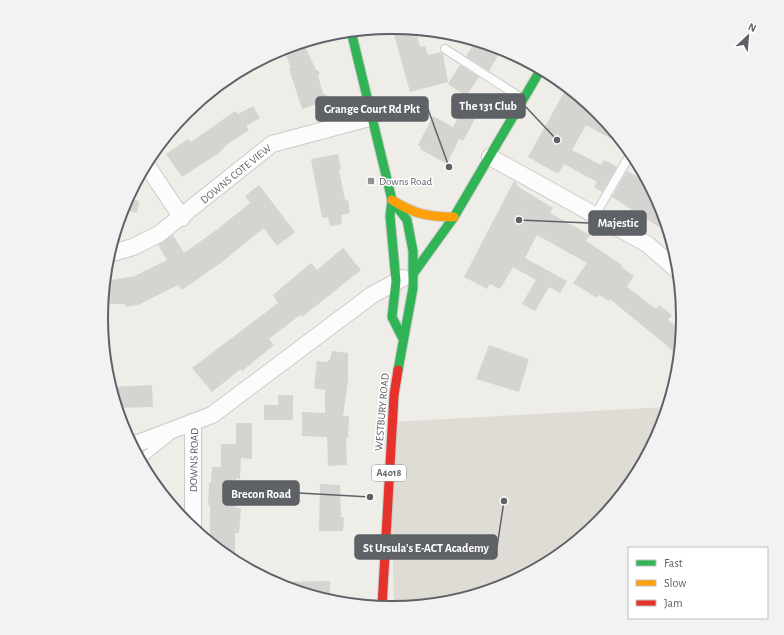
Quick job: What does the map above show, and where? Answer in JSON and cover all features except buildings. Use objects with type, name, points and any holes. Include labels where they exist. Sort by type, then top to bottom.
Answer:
[{"type":"main road","name":"A4018","points":[[352,36],[392,200],[390,216],[396,281],[392,317],[403,340]]},
{"type":"main road","points":[[413,274],[454,217],[538,74]]},
{"type":"main road","points":[[392,200],[410,212],[425,217],[454,217]]},
{"type":"main road","name":"WESTBURY ROAD","points":[[382,600],[394,395],[413,288],[413,251],[407,220],[392,200]]},
{"type":"street","name":"DOWNS COTE VIEW","points":[[116,252],[139,244],[159,234],[182,218],[272,144],[373,117]]},
{"type":"street","points":[[490,157],[647,244],[670,264]]},
{"type":"street","points":[[150,170],[182,218]]},
{"type":"street","name":"DOWNS ROAD","points":[[193,519],[193,422],[212,416],[372,295],[396,281],[413,274]]},
{"type":"street","points":[[138,444],[193,422]]},
{"type":"lane","points":[[445,49],[524,100]]},
{"type":"lane","points":[[595,215],[627,159]]},
{"type":"lane","points":[[145,456],[178,429]]},
{"type":"shaded area","points":[[661,407],[654,426],[638,459],[617,490],[579,531],[550,553],[517,572],[483,586],[447,596],[429,599],[394,601],[390,422]]},
{"type":"traffic: fast","points":[[352,36],[392,200],[390,216],[396,281],[392,317],[402,337]]},
{"type":"traffic: fast","points":[[413,274],[454,217],[538,74]]},
{"type":"traffic: fast","points":[[392,200],[407,220],[413,251],[413,288],[398,370]]},
{"type":"traffic: slow","points":[[392,200],[414,212],[436,216],[454,217]]},
{"type":"traffic: jam","points":[[382,600],[394,395],[398,370]]},
{"type":"place","name":"The 131 Club","points":[[557,140]]},
{"type":"place","name":"Grange Court Rd Pkt","points":[[449,167]]},
{"type":"place","name":"Downs Road","points":[[371,181]]},
{"type":"place","name":"Majestic","points":[[519,220]]},
{"type":"place","name":"Brecon Road","points":[[370,497]]},
{"type":"place","name":"St Ursula's E-ACT Academy","points":[[504,501]]}]
